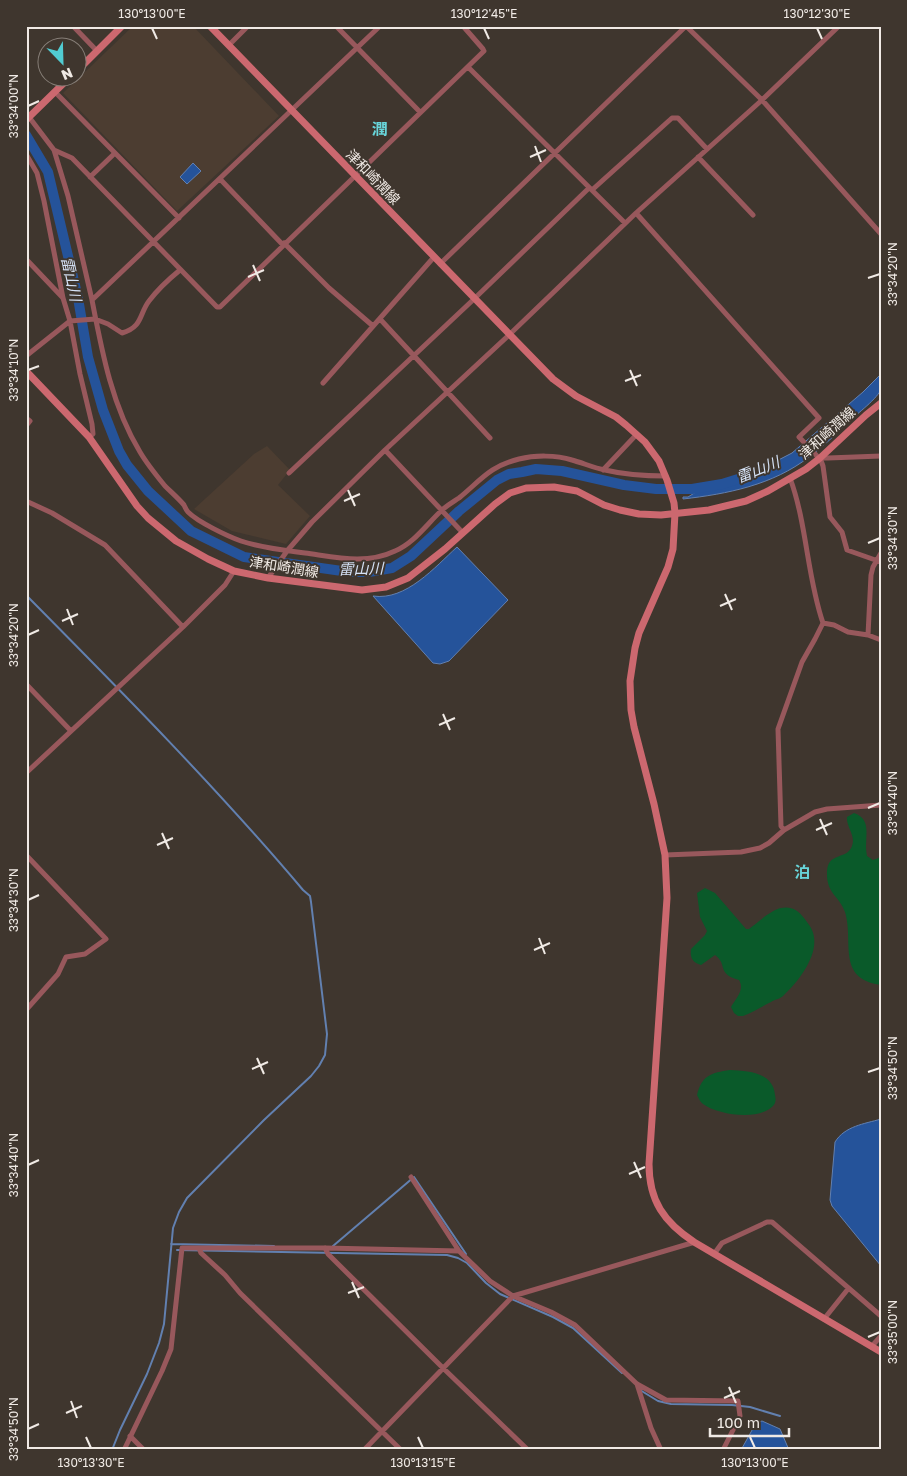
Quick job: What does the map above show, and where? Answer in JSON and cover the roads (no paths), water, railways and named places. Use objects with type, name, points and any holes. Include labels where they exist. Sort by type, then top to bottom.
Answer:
[{"type":"main road","points":[[88,60],[122,26]]},
{"type":"main road","name":"津和崎潤線","points":[[210,26],[537,364],[564,388],[616,417],[637,434],[651,450],[666,478],[674,503],[675,513]]},
{"type":"main road","points":[[27,116],[58,88]]},
{"type":"main road","name":"津和崎潤線","points":[[26,371],[89,438],[148,518],[176,541],[234,571],[268,578],[362,590],[386,587],[408,578],[496,504],[510,494],[526,488],[554,487],[577,491],[604,505],[639,514],[662,515],[709,510],[746,501],[806,469],[881,403]]},
{"type":"main road","points":[[675,513],[673,549],[668,567],[634,648],[630,681],[634,727],[665,855],[667,898],[649,1174],[653,1194],[665,1217],[680,1233],[881,1352]]},
{"type":"street","points":[[73,26],[97,51]]},
{"type":"street","points":[[228,45],[248,26]]},
{"type":"street","points":[[336,26],[420,112]]},
{"type":"street","points":[[92,300],[380,26]]},
{"type":"street","points":[[54,150],[72,158],[216,307],[220,307],[484,51],[464,26]]},
{"type":"street","points":[[440,264],[686,26],[762,100],[881,234]]},
{"type":"street","points":[[268,578],[287,551],[312,522],[385,450],[510,334],[625,223],[762,100],[839,26]]},
{"type":"street","points":[[468,67],[625,223]]},
{"type":"street","points":[[54,92],[179,218]]},
{"type":"street","points":[[27,116],[54,150],[68,196],[107,371],[128,431],[151,469],[188,512],[197,519],[240,540],[262,547],[365,560],[395,552],[410,542],[442,510],[489,471],[504,463],[521,458],[559,456],[603,470],[636,476],[666,478]]},
{"type":"street","points":[[289,473],[591,189],[672,118],[678,118],[707,148]]},
{"type":"street","points":[[90,176],[115,153]]},
{"type":"street","points":[[26,154],[37,173],[63,298],[72,320],[80,374],[92,424],[93,434],[89,438]]},
{"type":"street","points":[[698,157],[753,215]]},
{"type":"street","points":[[220,179],[329,288],[373,326]]},
{"type":"street","points":[[636,213],[819,418],[799,437],[819,457],[830,517],[842,532],[847,550],[879,561]]},
{"type":"street","points":[[323,382],[434,257]]},
{"type":"street","points":[[26,259],[63,298]]},
{"type":"street","points":[[26,356],[72,320],[94,318],[122,333],[130,331],[141,318],[147,303],[162,285],[180,270]]},
{"type":"street","points":[[380,319],[490,438]]},
{"type":"street","points":[[26,418],[30,421],[26,426]]},
{"type":"street","points":[[603,470],[637,434]]},
{"type":"street","points":[[385,450],[463,533]]},
{"type":"street","points":[[819,457],[881,456]]},
{"type":"street","points":[[784,830],[781,826],[778,729],[802,662],[823,623],[816,605],[807,549],[790,478]]},
{"type":"street","points":[[26,501],[52,512],[105,545],[183,627]]},
{"type":"street","points":[[868,634],[871,575],[881,553]]},
{"type":"street","points":[[26,773],[183,627],[225,585],[234,571]]},
{"type":"street","points":[[823,623],[834,625],[848,632],[868,634],[881,640]]},
{"type":"street","points":[[26,684],[71,730]]},
{"type":"street","points":[[665,855],[746,851],[760,848],[784,830],[815,812],[827,809],[881,805]]},
{"type":"street","points":[[26,855],[106,939],[85,954],[66,956],[58,974],[26,1010]]},
{"type":"street","points":[[412,1179],[459,1251],[490,1281],[512,1298],[551,1312],[575,1325],[637,1384],[666,1400],[738,1401],[740,1416],[723,1450]]},
{"type":"street","points":[[714,1254],[722,1243],[767,1222],[772,1222],[881,1316]]},
{"type":"street","points":[[364,1450],[512,1298],[695,1242]]},
{"type":"street","points":[[124,1450],[162,1372],[171,1349],[182,1250],[200,1250],[228,1246],[459,1251]]},
{"type":"street","points":[[325,1248],[328,1254],[528,1450]]},
{"type":"street","points":[[200,1250],[226,1275],[240,1293],[401,1450]]},
{"type":"street","points":[[824,1319],[848,1289]]},
{"type":"street","points":[[871,1346],[881,1336]]},
{"type":"street","points":[[637,1384],[651,1428],[661,1450]]},
{"type":"street","points":[[130,1436],[144,1450]]},
{"type":"water","points":[[193,163],[201,171],[187,184],[180,177]]},
{"type":"water","points":[[881,374],[881,389],[876,397],[824,445],[795,467],[749,487],[683,499],[683,497],[688,497],[696,492],[716,489],[732,479],[761,469],[792,453],[863,392]]},
{"type":"water","points":[[457,547],[508,600],[449,661],[440,664],[433,663],[373,596],[385,596],[408,588],[429,573]]},
{"type":"water","points":[[881,1119],[881,1266],[832,1206],[830,1200],[835,1142],[849,1129]]},
{"type":"water","points":[[762,1421],[780,1429],[789,1450],[741,1450],[756,1423]]},
{"type":"waterway","name":"雷山川","points":[[26,135],[48,172],[78,298],[88,357],[103,410],[119,451],[127,465],[148,491],[191,531],[244,557],[349,572],[369,572],[392,568],[411,556],[459,511],[497,480],[509,474],[536,469],[562,471],[624,485],[656,489],[692,489],[738,479]]},
{"type":"waterway","points":[[26,595],[168,740],[310,896],[327,1034],[325,1055],[311,1076],[264,1120],[187,1198],[179,1212],[173,1228],[164,1324],[159,1343],[112,1450]]},
{"type":"waterway","points":[[333,1246],[414,1177],[466,1254]]},
{"type":"waterway","points":[[171,1244],[274,1246]]},
{"type":"waterway","points":[[177,1250],[447,1255],[458,1258],[467,1263],[486,1283],[500,1294],[553,1317],[573,1328],[622,1373]]},
{"type":"waterway","points":[[640,1390],[658,1401],[671,1404],[732,1405],[750,1407],[780,1416]]},
{"type":"district","name":"潤","points":[[380,129]]},
{"type":"district","name":"泊","points":[[802,872]]}]
